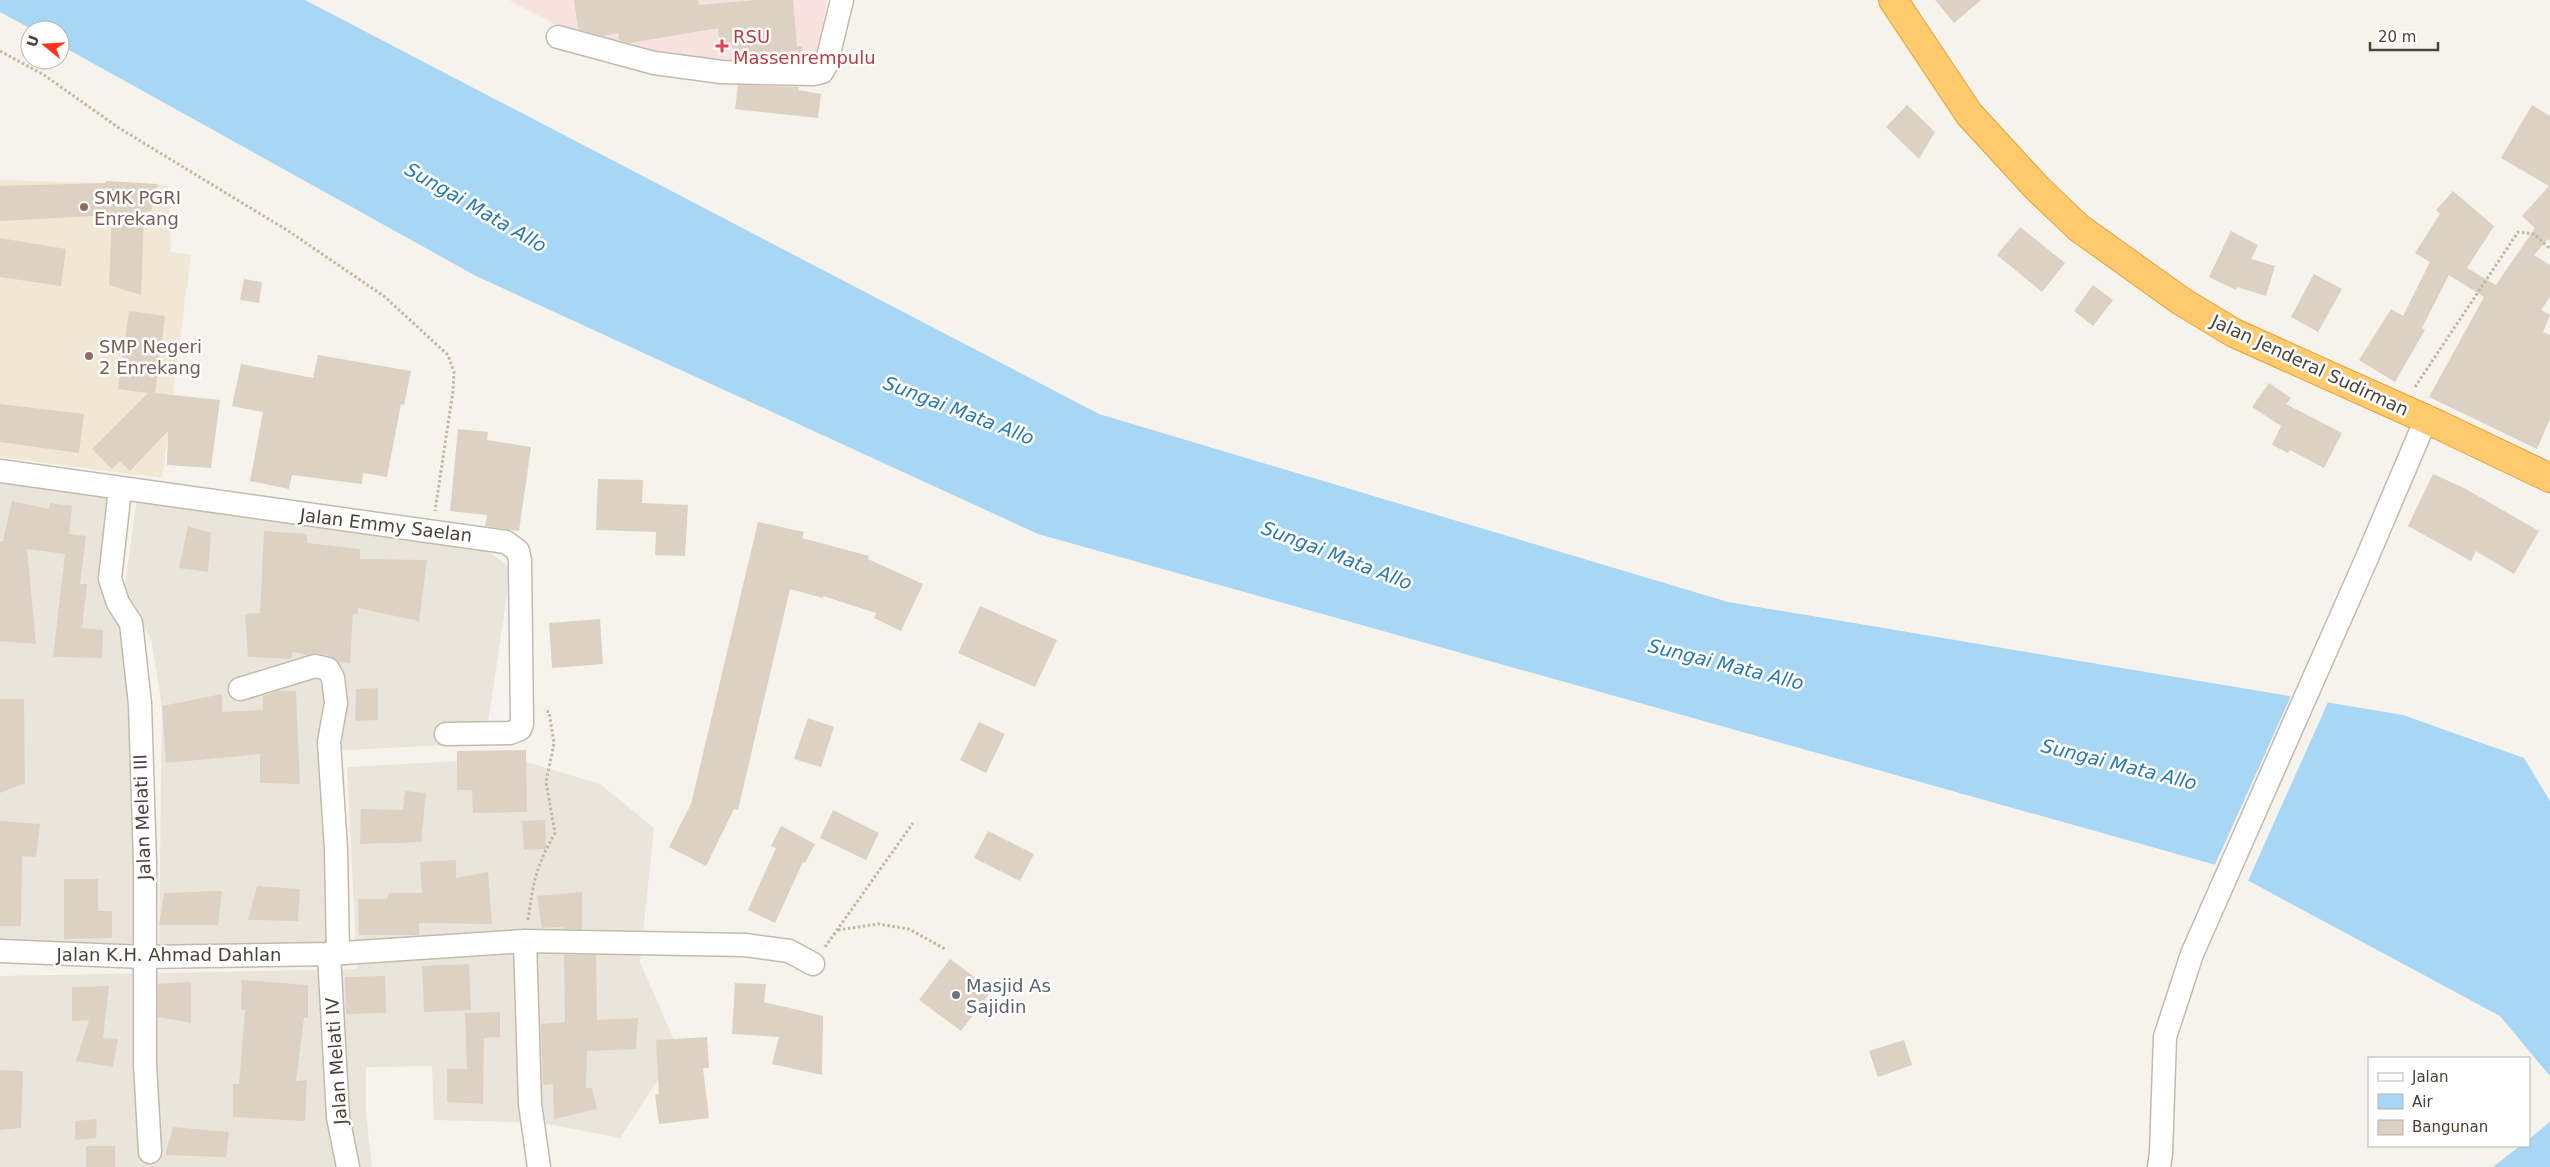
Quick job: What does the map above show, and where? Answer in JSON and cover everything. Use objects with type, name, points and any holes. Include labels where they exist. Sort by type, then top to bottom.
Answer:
[{"type":"highway","name":"Jalan Jenderal Sudirman","points":[[1893,0],[1969,114],[2038,189],[2079,228],[2181,301],[2234,333],[2548,472]]},
{"type":"street","points":[[558,38],[654,63],[722,72],[813,74],[822,72],[826,65],[842,0]]},
{"type":"street","points":[[2159,1167],[2162,1153],[2164,1037],[2192,954],[2366,560],[2426,419]]},
{"type":"street","name":"Jalan Emmy Saelan","points":[[0,471],[351,522],[433,530],[506,542],[518,551],[522,703],[520,729],[510,733],[446,734]]},
{"type":"street","name":"Jalan Melati III","points":[[120,488],[110,579],[118,603],[131,623],[140,704],[145,863],[145,1064],[150,1152]]},
{"type":"street","name":"Jalan Melati IV","points":[[240,689],[315,666],[328,669],[332,678],[336,703],[329,742],[336,849],[333,953],[338,1117],[348,1167]]},
{"type":"street","points":[[525,941],[530,1104],[539,1167]]},
{"type":"street","name":"Jalan K.H. Ahmad Dahlan","points":[[0,951],[144,957],[333,953],[525,941],[745,945],[789,951],[813,964]]},
{"type":"path","points":[[0,50],[44,75],[118,128],[290,232],[330,259],[385,297],[448,355],[454,372],[453,391],[433,530]]},
{"type":"path","points":[[2401,408],[2518,232],[2534,234],[2550,249]]},
{"type":"path","points":[[522,703],[549,712],[554,742],[546,782],[555,833],[540,858],[533,886],[525,941]]},
{"type":"path","points":[[813,964],[913,823]]},
{"type":"path","points":[[837,930],[878,924],[909,929],[945,949]]},
{"type":"shaded area","name":"RSU Massenrempulu","points":[[509,0],[827,0],[816,65],[683,61],[568,31]]},
{"type":"shaded area","name":"SMP Negeri 2 Enrekang","points":[[0,180],[168,185],[171,252],[191,255],[162,478],[0,457]]},
{"type":"shaded area","points":[[0,482],[124,498],[110,565],[134,652],[144,950],[0,942]]},
{"type":"shaded area","points":[[137,497],[478,544],[511,568],[485,743],[330,751],[337,943],[159,946],[162,706],[151,639],[124,594]]},
{"type":"shaded area","points":[[513,758],[600,784],[654,828],[640,962],[678,1049],[620,1138],[543,1123],[434,1120],[432,1066],[366,1067],[366,1115],[372,1167],[0,1167],[0,976],[357,969],[347,767]]},
{"type":"water","name":"Sungai Mata Allo","points":[[0,0],[305,0],[1099,414],[1728,602],[2403,715],[2524,758],[2550,801],[2550,1076],[2500,1016],[2223,867],[1038,534],[476,276],[70,51],[70,20],[20,20],[20,23],[0,12]]},
{"type":"water","points":[[2550,1122],[2550,1167],[2493,1167],[2519,1147],[2530,1147],[2530,1138]]},
{"type":"pier","points":[[2292,694],[2329,700],[2247,883],[2214,867]]},
{"type":"building","name":"RSU Massenrempulu","points":[[574,0],[698,0],[699,5],[755,0],[793,0],[797,46],[803,46],[801,61],[733,59],[732,46],[720,47],[718,28],[630,43],[619,40],[618,33],[603,36],[578,29]]},
{"type":"building","points":[[1935,0],[1981,0],[1954,23]]},
{"type":"building","points":[[738,85],[799,87],[798,90],[821,94],[818,118],[735,109]]},
{"type":"building","points":[[1907,105],[1935,132],[1919,159],[1886,127]]},
{"type":"building","points":[[2532,105],[2550,116],[2550,241],[2548,239],[2534,255],[2550,265],[2550,297],[2541,310],[2550,315],[2543,332],[2550,335],[2550,419],[2537,449],[2429,397],[2484,297],[2449,275],[2422,328],[2425,330],[2395,382],[2359,360],[2391,309],[2403,316],[2430,262],[2415,253],[2440,214],[2436,210],[2453,191],[2494,226],[2467,268],[2496,285],[2535,228],[2522,216],[2549,186],[2501,158]]},
{"type":"building","name":"SMK PGRI Enrekang","points":[[106,181],[158,184],[151,211],[144,212],[141,295],[109,285],[112,215],[0,221],[0,186],[106,183]]},
{"type":"building","points":[[2020,227],[2065,263],[2042,292],[1997,255]]},
{"type":"building","points":[[2231,231],[2258,245],[2251,259],[2275,266],[2266,296],[2237,287],[2236,290],[2209,277]]},
{"type":"building","points":[[0,238],[66,249],[61,286],[0,277]]},
{"type":"building","points":[[2314,274],[2342,289],[2318,332],[2291,317]]},
{"type":"building","points":[[244,279],[262,282],[259,303],[240,300]]},
{"type":"building","points":[[2093,285],[2113,300],[2093,326],[2074,311]]},
{"type":"building","points":[[129,311],[165,316],[155,393],[220,400],[211,468],[167,465],[168,431],[130,471],[120,461],[112,469],[92,449],[148,393],[118,389]]},
{"type":"building","points":[[318,355],[411,371],[404,405],[401,404],[387,477],[363,473],[362,484],[292,475],[289,489],[250,481],[263,412],[232,406],[241,364],[313,378]]},
{"type":"building","points":[[2269,383],[2291,398],[2286,404],[2342,433],[2324,468],[2290,450],[2288,453],[2272,445],[2281,426],[2252,407]]},
{"type":"building","points":[[0,404],[84,414],[79,453],[0,442]]},
{"type":"building","points":[[458,429],[488,432],[487,440],[531,447],[519,531],[485,526],[487,515],[450,511]]},
{"type":"building","points":[[2433,474],[2464,488],[2539,531],[2514,574],[2476,551],[2471,561],[2408,526]]},
{"type":"building","points":[[598,479],[643,480],[642,503],[688,505],[685,556],[655,555],[656,532],[596,530]]},
{"type":"building","points":[[12,501],[49,509],[50,503],[72,506],[69,534],[86,536],[80,584],[87,584],[82,628],[103,630],[102,658],[53,657],[65,554],[27,549],[36,644],[0,641],[0,541],[3,541]]},
{"type":"building","points":[[758,522],[804,532],[802,538],[869,556],[868,559],[923,584],[901,631],[874,618],[876,613],[823,596],[823,598],[790,589],[738,810],[734,809],[706,866],[669,847],[691,804]]},
{"type":"building","points":[[188,526],[211,533],[208,572],[179,568]]},
{"type":"building","points":[[264,531],[307,534],[307,543],[360,549],[360,559],[427,560],[419,621],[358,608],[358,614],[353,614],[350,663],[339,662],[331,656],[318,653],[307,655],[293,652],[291,659],[248,657],[245,614],[260,613]]},
{"type":"building","points":[[980,606],[1057,640],[1035,687],[958,653]]},
{"type":"building","points":[[600,619],[603,664],[552,668],[549,623]]},
{"type":"building","points":[[378,688],[378,720],[355,721],[356,689]]},
{"type":"building","points":[[277,691],[296,691],[300,784],[260,783],[260,754],[166,763],[162,706],[222,694],[222,712],[263,710],[263,696]]},
{"type":"building","points":[[0,699],[24,699],[25,783],[0,793]]},
{"type":"building","points":[[808,718],[834,727],[821,767],[794,759]]},
{"type":"building","points":[[979,722],[1005,734],[986,773],[960,760]]},
{"type":"building","points":[[526,750],[527,812],[473,813],[472,790],[457,790],[457,751]]},
{"type":"building","points":[[405,791],[426,793],[421,842],[360,844],[361,809],[403,810]]},
{"type":"building","points":[[833,810],[879,833],[866,860],[820,838]]},
{"type":"building","points":[[545,820],[546,849],[524,850],[522,821]]},
{"type":"building","points":[[0,821],[40,824],[36,857],[22,856],[21,926],[0,926]]},
{"type":"building","points":[[781,826],[815,844],[805,863],[803,862],[775,923],[748,910],[776,848],[771,846]]},
{"type":"building","points":[[988,831],[1034,854],[1020,881],[974,858]]},
{"type":"building","points":[[456,860],[456,878],[488,872],[492,924],[419,923],[419,935],[359,935],[358,899],[387,899],[389,893],[422,893],[420,862]]},
{"type":"building","points":[[64,879],[98,879],[98,911],[112,911],[112,938],[64,939]]},
{"type":"building","points":[[257,886],[300,889],[298,921],[248,920]]},
{"type":"building","points":[[222,891],[218,925],[159,925],[164,893]]},
{"type":"building","points":[[582,892],[582,929],[563,929],[563,927],[542,928],[537,896]]},
{"type":"building","points":[[564,955],[596,955],[597,1020],[638,1018],[636,1049],[587,1051],[586,1088],[592,1088],[597,1109],[554,1119],[553,1084],[543,1085],[541,1024],[565,1022]]},
{"type":"building","name":"Masjid As Sajidin","points":[[950,959],[992,990],[961,1031],[919,1000]]},
{"type":"building","points":[[469,964],[471,1010],[424,1012],[422,966]]},
{"type":"building","points":[[385,976],[386,1013],[346,1014],[345,977]]},
{"type":"building","points":[[242,980],[308,985],[308,1018],[304,1018],[296,1081],[307,1080],[305,1121],[233,1117],[233,1084],[239,1084],[245,1010],[241,1010]]},
{"type":"building","points":[[191,982],[191,1023],[158,1017],[158,984]]},
{"type":"building","points":[[735,983],[766,984],[764,1002],[823,1016],[822,1075],[772,1064],[779,1037],[732,1034]]},
{"type":"building","points":[[109,986],[103,1038],[118,1039],[113,1067],[76,1061],[89,1020],[72,1021],[72,987]]},
{"type":"building","points":[[500,1012],[500,1037],[484,1038],[483,1104],[447,1102],[447,1069],[467,1069],[465,1013]]},
{"type":"building","points":[[707,1037],[709,1068],[703,1068],[709,1118],[659,1124],[655,1095],[659,1094],[656,1040]]},
{"type":"building","points":[[1904,1040],[1912,1065],[1878,1077],[1869,1051]]},
{"type":"building","points":[[0,1070],[23,1071],[21,1128],[0,1130]]},
{"type":"building","points":[[97,1119],[96,1138],[75,1140],[75,1121]]},
{"type":"building","points":[[173,1127],[229,1132],[226,1157],[165,1155]]},
{"type":"building","points":[[86,1146],[115,1146],[115,1167],[86,1167]]},
{"type":"place","name":"RSU Massenrempulu","points":[[722,46]]},
{"type":"place","name":"SMK PGRI Enrekang","points":[[84,207]]},
{"type":"place","name":"SMP Negeri 2 Enrekang","points":[[89,356]]},
{"type":"place","name":"Masjid As Sajidin","points":[[956,995]]}]
